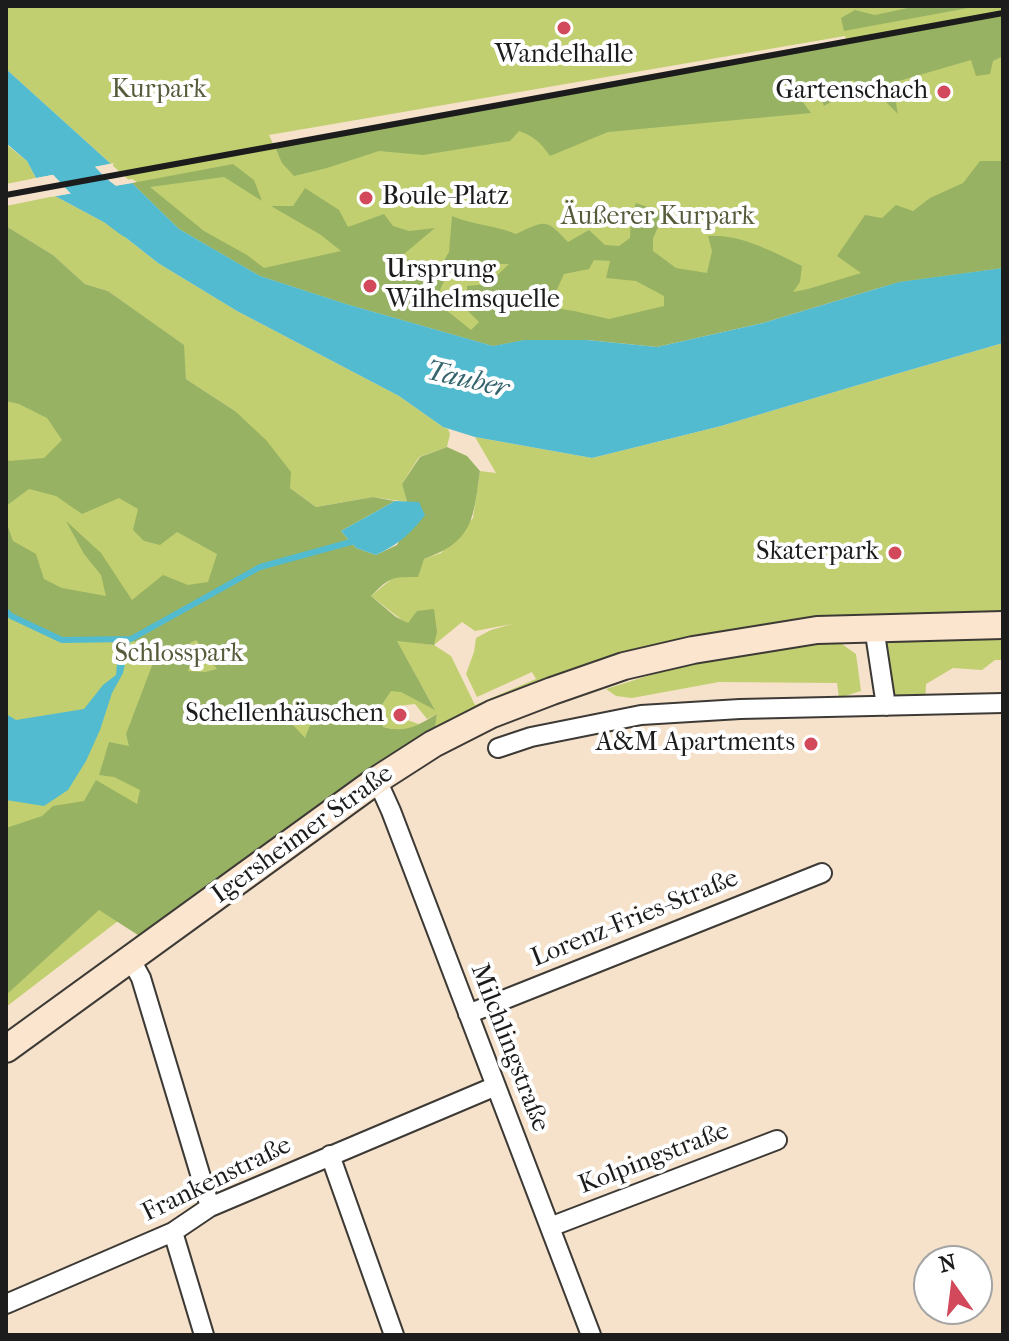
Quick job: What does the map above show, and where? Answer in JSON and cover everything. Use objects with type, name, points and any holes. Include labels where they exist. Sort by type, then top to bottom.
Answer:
[{"type":"street","name":"Igersheimer Straße","points":[[6,1049],[377,780],[433,744],[492,714],[624,666],[693,650],[817,630],[1003,625]]},
{"type":"street","points":[[874,627],[886,706]]},
{"type":"street","points":[[498,748],[531,737],[641,715],[740,709],[1003,703]]},
{"type":"street","name":"Milchlingstraße","points":[[377,780],[591,1335]]},
{"type":"street","name":"Lorenz-Fries-Straße","points":[[468,1014],[822,873]]},
{"type":"street","points":[[130,958],[141,978],[210,1207]]},
{"type":"street","name":"Frankenstraße","points":[[6,1304],[173,1232],[210,1207],[496,1086]]},
{"type":"street","name":"Kolpingstraße","points":[[550,1227],[777,1140]]},
{"type":"street","points":[[330,1155],[394,1335]]},
{"type":"street","points":[[173,1232],[204,1335]]},
{"type":"green space","name":"Äußerer Kurpark","points":[[6,6],[1003,6],[1003,13],[846,39],[845,36],[269,135],[279,156],[1003,24],[1003,268],[493,346],[260,276],[179,229],[6,69]]},
{"type":"green space","points":[[917,6],[979,6],[844,31],[841,18],[855,10],[875,15]]},
{"type":"green space","points":[[1003,13],[1003,56],[993,61],[990,74],[976,76],[971,60],[892,83],[898,114],[881,97],[852,80],[837,98],[824,106],[816,87],[800,89],[802,101],[811,113],[608,132],[550,156],[537,140],[519,131],[510,141],[423,155],[379,151],[294,176],[282,163],[274,145]]},
{"type":"green space","points":[[6,144],[27,161],[36,178],[6,184]]},
{"type":"green space","points":[[980,161],[1003,161],[1003,268],[899,282],[763,323],[657,347],[587,340],[524,340],[493,346],[346,304],[260,276],[179,229],[132,183],[233,164],[254,180],[262,201],[224,177],[150,187],[204,231],[264,268],[341,251],[321,235],[271,206],[293,206],[305,188],[339,210],[348,227],[384,214],[393,226],[409,231],[435,228],[398,259],[443,262],[449,252],[452,216],[516,234],[539,224],[549,225],[568,242],[589,230],[605,245],[619,246],[630,238],[631,217],[636,203],[665,213],[653,238],[653,251],[676,268],[707,273],[712,251],[708,236],[733,238],[802,266],[800,282],[793,292],[861,273],[837,256],[865,215],[882,218],[896,205],[913,211],[930,198],[963,183]],"holes":[[[594,260],[610,261],[606,278],[636,281],[664,296],[664,306],[609,319],[549,307],[564,274],[589,269]],[[461,264],[509,264],[488,284],[467,286],[468,311],[479,322],[471,330],[435,301],[445,279]]]},
{"type":"green space","points":[[55,196],[111,226],[158,263],[237,311],[399,396],[448,429],[447,447],[419,457],[402,484],[407,502],[373,497],[316,507],[290,488],[235,411],[186,379],[183,345],[108,291],[85,284],[53,255],[6,226],[6,206]]},
{"type":"green space","name":"Schlosspark","points":[[6,226],[53,255],[85,284],[108,291],[184,345],[186,379],[235,411],[266,440],[291,472],[290,488],[316,507],[373,497],[395,501],[341,531],[356,548],[376,555],[397,545],[419,502],[407,502],[402,484],[420,457],[447,447],[467,456],[480,471],[472,515],[462,536],[424,559],[418,577],[392,579],[371,596],[408,623],[417,611],[434,609],[437,632],[434,645],[397,641],[435,710],[401,692],[391,691],[379,709],[383,727],[392,729],[412,727],[437,714],[433,744],[152,944],[99,910],[6,995],[6,828],[42,816],[53,806],[84,801],[96,780],[137,804],[140,790],[114,777],[99,775],[109,742],[129,746],[126,734],[153,663],[148,650],[131,639],[62,640],[11,616],[6,611],[6,521],[13,541],[36,554],[44,579],[62,588],[106,596],[101,575],[84,554],[66,521],[101,553],[132,600],[163,575],[188,585],[208,582],[217,554],[177,532],[160,545],[144,541],[133,530],[138,509],[119,498],[82,514],[56,496],[29,489],[6,506],[6,457],[9,461],[44,458],[62,440],[47,418],[6,401]],"holes":[[[196,640],[217,669],[188,671],[193,657],[190,643]],[[285,706],[309,708],[310,725],[305,738],[293,725]]]},
{"type":"green space","points":[[6,244],[434,708],[396,640],[434,645],[371,596],[394,577],[441,553],[473,518],[480,471],[496,473],[475,437],[592,458],[721,426],[1003,343],[1003,660],[995,660],[982,670],[953,668],[926,684],[925,705],[886,706],[873,628],[693,650],[433,744],[437,714],[427,719],[415,704],[398,706],[391,712],[394,721],[402,723],[407,720],[419,724],[397,729],[383,727],[380,720],[6,1007]],"holes":[[[462,622],[475,631],[512,624],[476,638],[466,674],[477,697],[532,672],[536,679],[475,705],[451,656],[434,645]]]},
{"type":"green space","points":[[839,642],[856,654],[861,691],[839,698],[837,683],[719,682],[632,698],[616,696],[606,689],[657,673],[735,655]]},
{"type":"water","points":[[6,69],[111,164],[36,178],[27,161],[6,143]]},
{"type":"water","points":[[132,183],[179,229],[260,276],[493,346],[524,340],[587,340],[657,347],[763,323],[899,282],[1003,268],[1003,343],[721,426],[592,458],[475,437],[443,427],[399,396],[237,311],[158,263],[111,226],[55,196]]},
{"type":"water","points":[[395,501],[419,502],[425,515],[409,533],[384,551],[376,555],[356,548],[341,531]]},
{"type":"water","points":[[131,639],[123,673],[112,693],[100,730],[68,790],[44,806],[6,800],[6,714],[16,720],[84,709],[103,685],[116,675],[119,641]]},
{"type":"pier","points":[[114,163],[112,167],[37,182],[32,179]]},
{"type":"pier","points":[[132,179],[137,182],[51,197],[54,193]]},
{"type":"waterway","name":"Tauber","points":[[6,98],[93,191],[131,220]]},
{"type":"waterway","points":[[6,611],[62,640],[131,639],[260,567],[351,542]]},
{"type":"railway","points":[[6,195],[1003,13]]},
{"type":"place","name":"Wandelhalle","points":[[564,28]]},
{"type":"place","name":"Gartenschach","points":[[944,92]]},
{"type":"place","name":"Boule-Platz","points":[[366,198]]},
{"type":"place","name":"Ursprung Wilhelmsquelle","points":[[370,286]]},
{"type":"place","name":"Skaterpark","points":[[895,553]]},
{"type":"place","name":"Schellenhäuschen","points":[[400,715]]},
{"type":"place","name":"A&M Apartments","points":[[811,744]]},
{"type":"park label","name":"Kurpark","points":[[159,91]]}]
